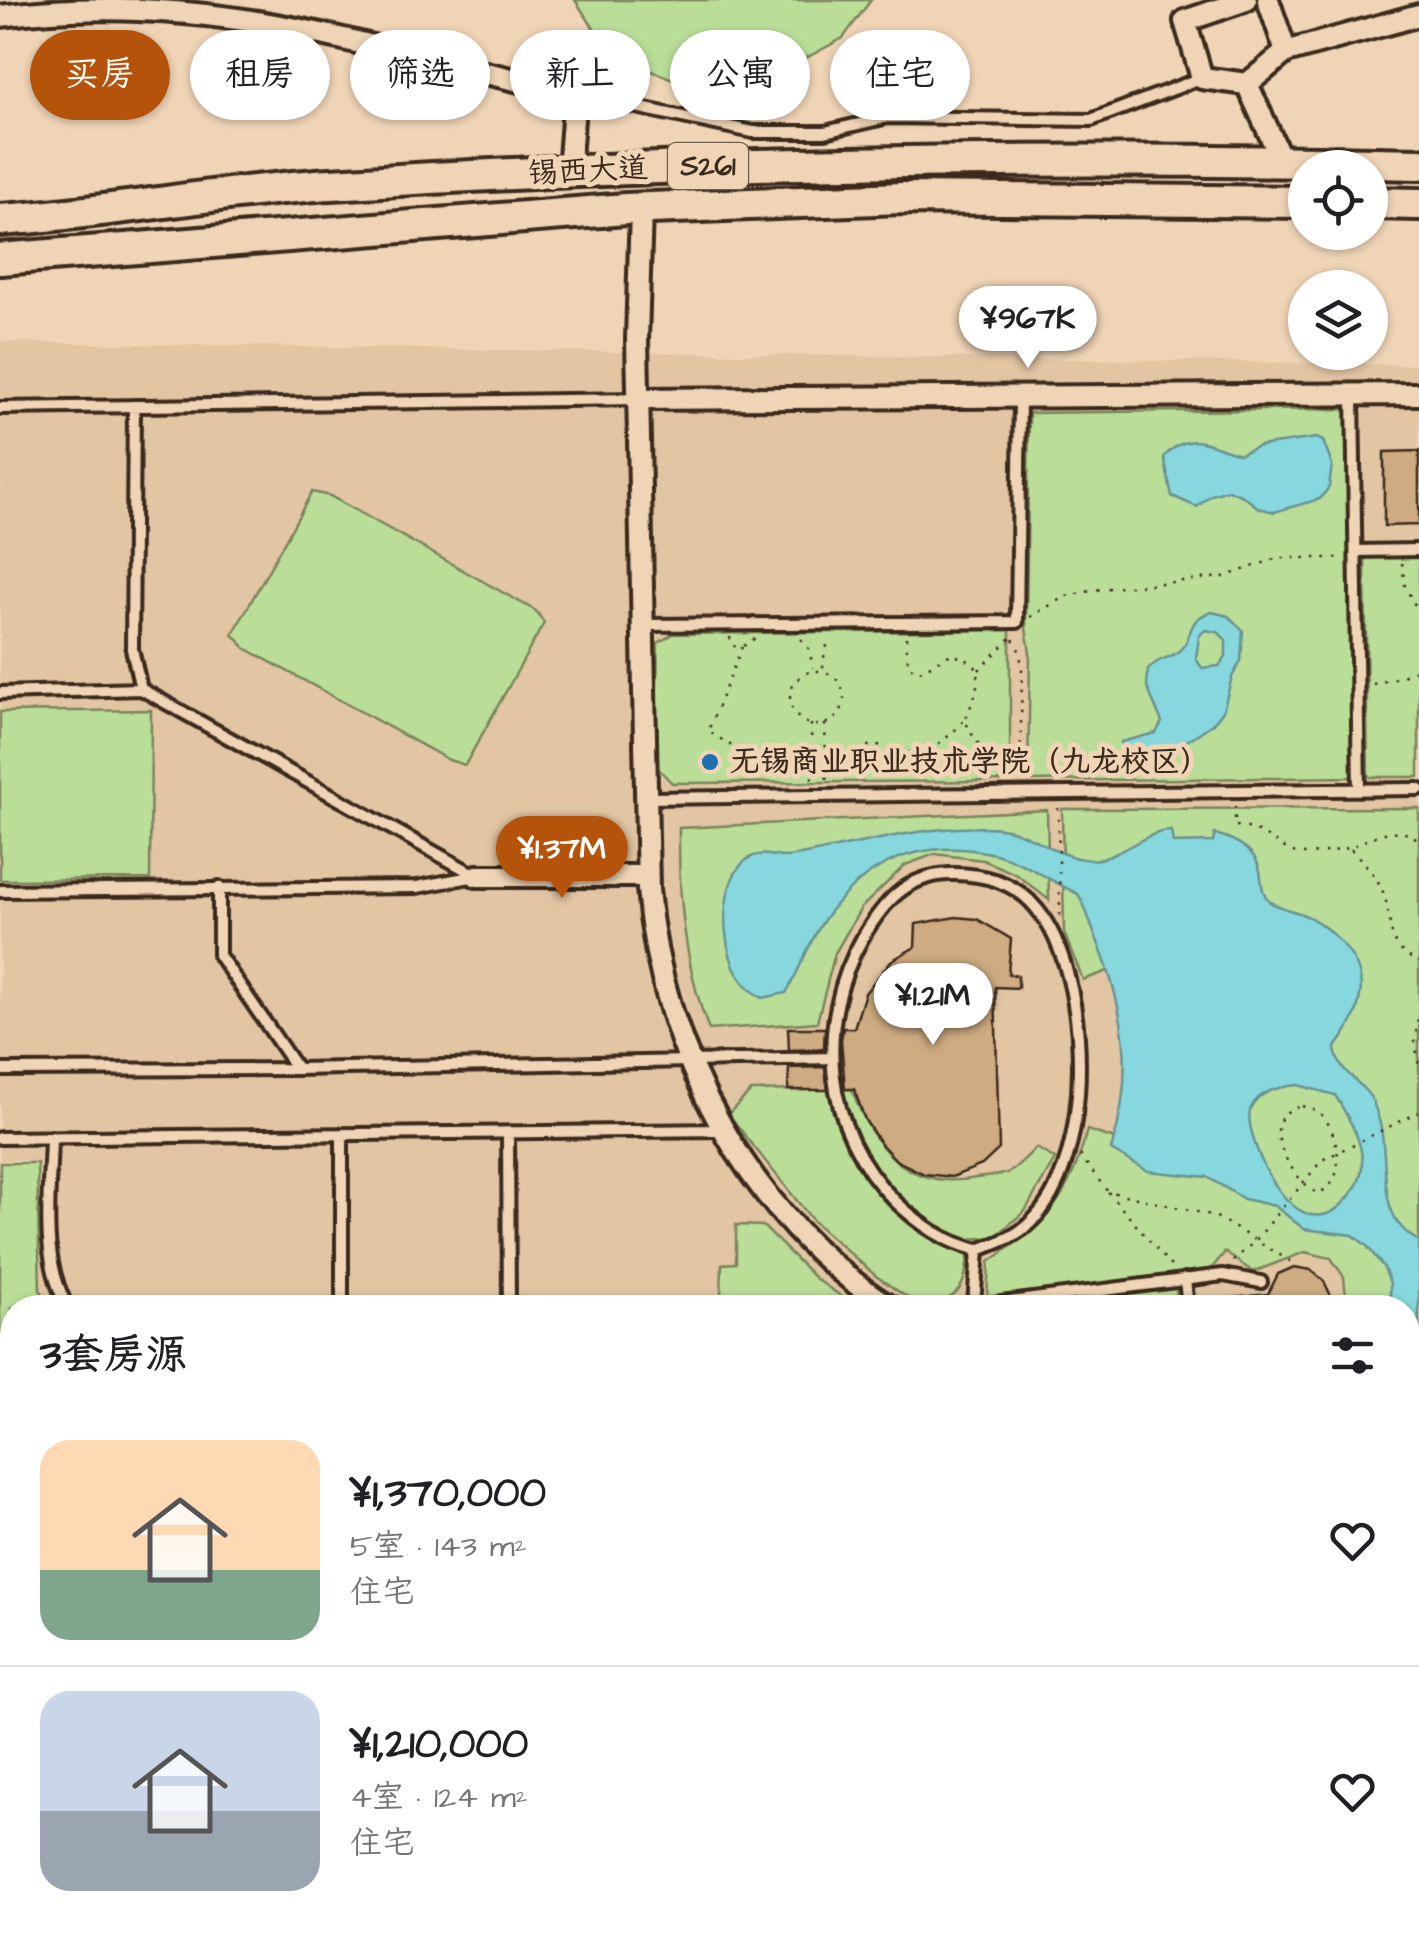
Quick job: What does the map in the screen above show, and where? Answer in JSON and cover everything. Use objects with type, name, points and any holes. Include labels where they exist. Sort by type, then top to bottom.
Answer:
[{"type":"main road","name":"锡西大道","points":[[0,220],[326,184],[570,171],[899,161],[1419,164]]},
{"type":"main road","name":"锡西大道","points":[[0,260],[641,209],[901,198],[1288,202]]},
{"type":"main road","points":[[1388,203],[1419,204]]},
{"type":"street","points":[[1268,0],[1286,52]]},
{"type":"street","points":[[0,16],[84,2],[142,1],[225,11],[510,79]]},
{"type":"street","points":[[1233,2],[1185,22],[1202,78],[1247,84],[1286,52],[1419,16]]},
{"type":"street","points":[[1247,84],[1282,161]]},
{"type":"street","points":[[570,171],[573,120]]},
{"type":"street","points":[[641,209],[638,399],[652,935],[688,1062],[726,1130],[774,1200],[808,1239],[875,1295]]},
{"type":"street","points":[[638,399],[1419,394]]},
{"type":"street","points":[[477,876],[648,876]]},
{"type":"lane","points":[[650,110],[753,132],[824,132],[888,117],[1091,120],[1202,78]]},
{"type":"lane","points":[[1353,394],[1359,790]]},
{"type":"lane","points":[[642,625],[1017,622],[1020,396]]},
{"type":"lane","points":[[0,408],[638,399]]},
{"type":"lane","points":[[134,406],[132,649],[141,689]]},
{"type":"lane","points":[[1356,554],[1419,550]]},
{"type":"lane","points":[[0,693],[141,689],[477,876]]},
{"type":"lane","points":[[646,798],[1419,789]]},
{"type":"lane","points":[[968,874],[994,879],[1019,891],[1037,908],[1054,935],[1070,982],[1077,1032],[1078,1075],[1070,1142],[1059,1179],[1032,1222],[1009,1238],[978,1250],[954,1244],[930,1230],[886,1192],[849,1137],[838,1104],[831,1058],[832,1022],[852,956],[886,903],[905,886],[923,878],[968,874]]},
{"type":"lane","points":[[0,890],[417,887],[477,876]]},
{"type":"lane","points":[[219,887],[219,955],[296,1068]]},
{"type":"lane","points":[[0,1070],[831,1058]]},
{"type":"lane","points":[[0,1138],[726,1130]]},
{"type":"lane","points":[[508,1133],[510,1295]]},
{"type":"lane","points":[[342,1135],[342,1295]]},
{"type":"lane","points":[[50,1137],[50,1256],[61,1295]]},
{"type":"lane","points":[[970,1295],[978,1250]]},
{"type":"lane","points":[[1060,1295],[1223,1274],[1261,1282]]},
{"type":"lane","points":[[1185,1280],[1187,1295]]},
{"type":"path","points":[[1401,550],[1405,586],[1419,612]]},
{"type":"path","points":[[827,757],[847,757],[875,744],[908,753],[929,749],[950,738],[965,719],[976,693],[979,670],[1012,638],[1017,622],[1040,614],[1066,596],[1222,577],[1278,558],[1356,554]]},
{"type":"path","points":[[905,623],[908,665],[918,672],[951,654],[966,659],[979,670]]},
{"type":"path","points":[[796,624],[810,649],[814,671]]},
{"type":"path","points":[[823,671],[825,649],[838,624]]},
{"type":"path","points":[[1012,638],[1020,652],[1022,669],[1020,794]]},
{"type":"path","points":[[742,647],[708,731],[754,760],[811,754]]},
{"type":"path","points":[[1358,688],[1419,668]]},
{"type":"path","points":[[814,671],[837,679],[844,698],[838,714],[825,724],[811,724],[798,717],[790,699],[800,676],[814,671]]},
{"type":"path","points":[[965,719],[979,746],[994,758],[1020,768]]},
{"type":"path","points":[[811,724],[812,796]]},
{"type":"path","points":[[825,724],[828,796]]},
{"type":"path","points":[[1235,791],[1235,826],[1252,826],[1298,855],[1350,848],[1372,834],[1388,831],[1419,840]]},
{"type":"path","points":[[1058,793],[1060,902]]},
{"type":"path","points":[[1350,848],[1380,886],[1393,940],[1405,956],[1419,962]]},
{"type":"path","points":[[1419,1009],[1415,1042],[1419,1066]]},
{"type":"path","points":[[1302,1106],[1318,1112],[1333,1136],[1335,1153],[1340,1168],[1327,1190],[1317,1192],[1304,1185],[1282,1151],[1279,1120],[1289,1108],[1302,1106]]},
{"type":"path","points":[[1223,1274],[1322,1160],[1419,1112]]},
{"type":"path","points":[[1070,1142],[1185,1280]]},
{"type":"path","points":[[1108,1190],[1215,1216],[1295,1264]]},
{"type":"shaded area","name":"无锡商业职业技术学院（九龙校区）","points":[[0,342],[1288,363],[1288,370],[1388,370],[1388,364],[1419,365],[1419,1295],[33,1295],[24,1160],[0,1160]]},
{"type":"green space","points":[[575,0],[871,0],[849,30],[830,30],[830,45],[810,56],[810,30],[670,30],[670,78],[650,70],[650,30],[595,30]]},
{"type":"green space","points":[[1348,409],[1352,777],[1028,781],[1029,413]]},
{"type":"green space","points":[[312,492],[330,496],[536,611],[544,623],[465,765],[449,760],[245,648],[233,634]]},
{"type":"green space","points":[[1365,558],[1419,558],[1419,777],[1368,777]]},
{"type":"green space","points":[[1010,630],[1010,781],[672,783],[655,765],[658,643],[673,634]]},
{"type":"green space","points":[[151,710],[150,879],[0,880],[0,712]]},
{"type":"green space","points":[[1419,808],[1419,1256],[1399,1295],[1346,1295],[1344,1277],[1331,1258],[1305,1252],[1253,1272],[1225,1252],[1211,1269],[987,1295],[989,1262],[1026,1235],[1053,1207],[1073,1174],[1087,1130],[1118,1140],[1133,1058],[1111,970],[1083,980],[1064,933],[1062,809]]},
{"type":"green space","points":[[1047,810],[1049,900],[1016,874],[983,860],[935,854],[905,865],[861,908],[835,953],[817,1022],[709,1030],[694,982],[685,930],[679,828]]},
{"type":"green space","points":[[852,1089],[882,1147],[912,1171],[931,1178],[952,1180],[1007,1173],[1036,1148],[1055,1159],[1025,1211],[995,1237],[970,1239],[965,1277],[956,1293],[904,1295],[814,1222],[728,1114],[751,1091]]},
{"type":"green space","points":[[0,1163],[37,1163],[40,1290],[44,1295],[0,1295]]},
{"type":"green space","points":[[736,1225],[763,1226],[816,1279],[839,1295],[721,1295],[722,1264],[736,1263]]},
{"type":"green space","points":[[1176,1288],[1176,1295],[1120,1295]]},
{"type":"water","points":[[1316,438],[1323,441],[1332,465],[1329,487],[1320,499],[1274,512],[1228,490],[1211,495],[1197,507],[1172,496],[1164,457],[1183,443],[1200,442],[1240,454],[1259,446]]},
{"type":"water","points":[[1212,612],[1228,616],[1243,630],[1241,661],[1232,677],[1223,711],[1212,724],[1168,754],[1144,759],[1123,753],[1121,742],[1156,733],[1162,722],[1147,687],[1148,670],[1182,648],[1193,625]],"holes":[[[1205,630],[1218,632],[1226,640],[1226,656],[1219,666],[1202,668],[1196,659],[1199,636]]]},
{"type":"water","points":[[1005,828],[1087,860],[1109,856],[1171,831],[1173,843],[1213,842],[1215,834],[1249,851],[1258,863],[1269,901],[1326,928],[1358,969],[1361,986],[1355,1015],[1335,1048],[1344,1069],[1372,1100],[1379,1120],[1389,1203],[1405,1231],[1419,1241],[1419,1295],[1390,1295],[1384,1268],[1353,1235],[1304,1229],[1275,1206],[1244,1199],[1207,1177],[1148,1171],[1111,1150],[1119,1121],[1125,1066],[1119,1012],[1104,958],[1078,894],[1006,857],[945,849],[900,858],[879,867],[860,880],[826,917],[786,993],[763,998],[747,987],[730,953],[725,914],[728,891],[743,863],[756,855],[789,857],[894,836]],"holes":[[[1298,1085],[1335,1095],[1348,1116],[1361,1152],[1355,1188],[1334,1210],[1314,1215],[1295,1207],[1264,1166],[1254,1142],[1251,1108],[1265,1093]]]},
{"type":"building","points":[[1419,451],[1419,525],[1384,526],[1384,452]]},
{"type":"building","points":[[956,917],[977,919],[1011,939],[1008,974],[1018,976],[1018,988],[995,987],[999,1149],[982,1165],[952,1177],[924,1174],[897,1161],[880,1143],[865,1120],[854,1089],[845,1089],[841,1040],[843,1028],[854,1028],[865,993],[891,961],[915,947],[916,924]]},
{"type":"building","points":[[788,1028],[825,1028],[824,1049],[789,1050]]},
{"type":"building","points":[[825,1067],[828,1090],[788,1090],[789,1068]]},
{"type":"building","points":[[1294,1267],[1311,1270],[1324,1281],[1331,1295],[1259,1295],[1268,1294],[1278,1274]]},
{"type":"place","name":"无锡商业职业技术学院（九龙校区）","points":[[710,762]]}]
